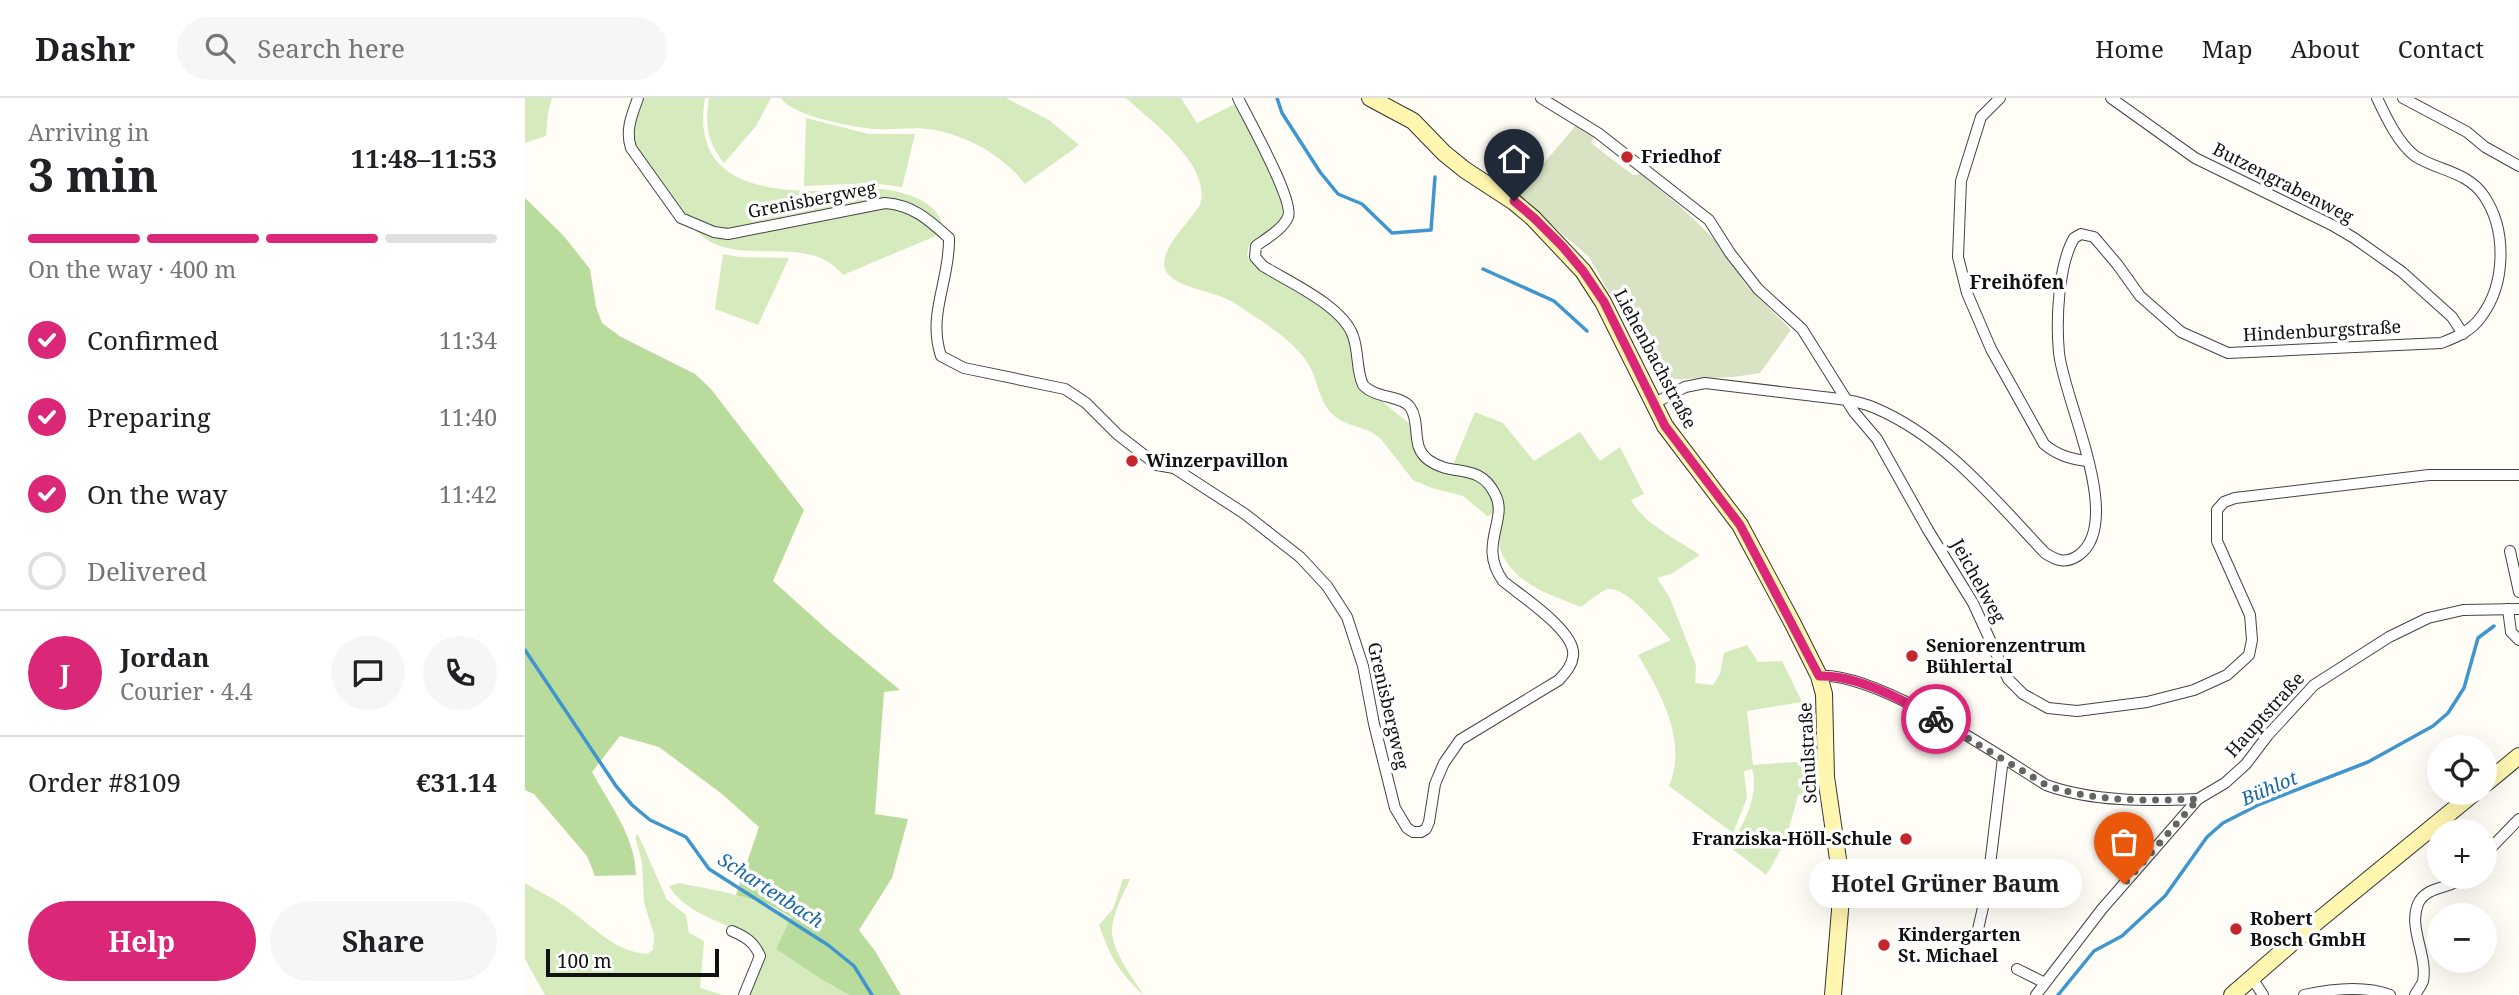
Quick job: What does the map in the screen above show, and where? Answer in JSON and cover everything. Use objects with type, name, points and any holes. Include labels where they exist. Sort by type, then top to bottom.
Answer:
[{"type":"street","name":"Grenisbergweg","points":[[638,98],[628,129],[631,148],[681,218],[714,232],[728,234],[885,203],[912,208],[949,238],[946,278],[936,312],[935,337],[941,356],[964,368],[1065,389],[1086,402],[1117,434],[1157,465],[1174,468],[1245,514],[1300,557],[1327,586],[1347,617],[1363,666],[1395,808],[1406,828],[1421,832],[1429,822],[1435,784],[1444,763],[1460,740],[1559,680],[1569,668],[1574,655],[1572,643],[1563,631],[1498,574],[1493,563],[1492,550],[1499,505],[1489,484],[1472,472],[1430,461],[1416,443],[1414,417],[1409,405],[1379,396],[1363,385],[1353,333],[1346,322],[1328,306],[1262,266],[1255,257],[1256,246],[1274,233],[1289,216],[1289,205],[1238,98]]},
{"type":"street","name":"Liehenbachstraße","points":[[1370,98],[1413,121],[1465,170],[1514,201],[1562,246],[1583,271],[1604,302],[1665,426],[1740,525],[1819,676]]},
{"type":"street","name":"Jeichelweg","points":[[1541,98],[1598,133],[1709,220],[1758,289],[1802,329],[1847,400],[1877,439],[1928,530],[1958,576],[2008,679],[2023,694],[2048,708],[2094,710],[2160,699],[2210,684],[2241,665],[2249,655],[2252,628],[2250,615],[2217,541],[2217,510],[2224,502],[2235,498],[2429,475],[2519,475]]},
{"type":"street","points":[[2000,98],[1981,117],[1961,181],[1958,257],[1967,293],[1991,349],[2044,444],[2055,453],[2087,461]]},
{"type":"street","name":"Butzengrabenweg","points":[[2111,98],[2195,158],[2354,238],[2403,272],[2452,317],[2463,334]]},
{"type":"street","points":[[2377,98],[2394,131],[2409,150],[2417,157],[2468,180],[2483,194],[2496,220],[2501,243],[2496,289],[2480,319],[2463,334]]},
{"type":"street","points":[[2403,98],[2467,132],[2485,147],[2519,166]]},
{"type":"street","name":"Hindenburgstraße","points":[[1653,404],[1685,387],[1705,383],[1847,400],[1875,408],[1915,430],[1950,457],[1987,489],[2045,553],[2055,560],[2066,562],[2084,551],[2094,537],[2098,517],[2087,461],[2059,354],[2059,295],[2074,238],[2081,234],[2094,237],[2140,296],[2181,332],[2228,353],[2441,343],[2463,334]]},
{"type":"street","points":[[2510,551],[2519,592]]},
{"type":"street","points":[[2514,609],[2514,631]]},
{"type":"street","name":"Hauptstraße","points":[[2036,995],[2102,909],[2198,799],[2225,783],[2246,764],[2314,685],[2389,637],[2441,613],[2514,609]]},
{"type":"street","points":[[1819,676],[1832,675],[1894,697],[2046,785],[2065,792],[2163,800],[2198,799]]},
{"type":"street","name":"Schulstraße","points":[[1819,676],[1826,711],[1824,756],[1841,898],[1833,995]]},
{"type":"street","points":[[2497,774],[2519,756]]},
{"type":"street","points":[[1976,938],[1987,890],[2003,758]]},
{"type":"street","points":[[2243,989],[2308,929],[2459,805]]},
{"type":"street","points":[[2497,841],[2519,818]]},
{"type":"street","points":[[2415,995],[2423,981],[2416,923],[2418,903],[2435,889]]},
{"type":"street","points":[[732,931],[747,937],[760,956],[744,995]]},
{"type":"street","points":[[2017,969],[2045,983]]},
{"type":"street","points":[[2243,989],[2263,995]]},
{"type":"street","points":[[2304,995],[2337,990],[2376,990],[2390,995]]},
{"type":"green space","points":[[525,98],[552,98],[546,136],[525,143]]},
{"type":"green space","points":[[641,98],[705,98],[704,134],[715,159],[735,176],[761,186],[791,190],[883,189],[901,193],[927,204],[940,217],[943,226],[905,202],[739,230],[717,229],[681,213],[632,144],[632,125]]},
{"type":"green space","points":[[709,98],[771,98],[756,126],[724,163],[714,148],[709,132]]},
{"type":"green space","points":[[781,98],[1006,98],[1049,120],[1079,145],[1025,184],[996,156],[960,137],[928,129],[876,129],[840,123],[798,110]]},
{"type":"green space","points":[[1126,98],[1181,98],[1197,123],[1237,103],[1284,204],[1277,225],[1249,245],[1249,260],[1335,316],[1350,337],[1356,380],[1411,425],[1415,448],[1484,484],[1495,502],[1494,513],[1487,516],[1463,496],[1413,480],[1380,438],[1343,422],[1332,414],[1324,403],[1309,365],[1285,338],[1224,297],[1184,284],[1169,275],[1164,262],[1166,254],[1200,205],[1202,190],[1189,160],[1177,145]]},
{"type":"green space","points":[[806,118],[869,134],[915,134],[902,187],[872,183],[804,186]]},
{"type":"green space","points":[[1577,124],[1595,136],[1591,143],[1633,175],[1641,174],[1682,208],[1716,241],[1746,285],[1791,330],[1760,373],[1734,377],[1658,380],[1589,257],[1517,195]]},
{"type":"green space","points":[[525,198],[563,235],[590,269],[596,307],[602,323],[621,337],[695,374],[711,389],[804,510],[773,581],[900,690],[884,692],[875,814],[908,819],[892,878],[859,930],[901,995],[849,995],[776,949],[791,917],[768,904],[736,895],[759,827],[722,794],[659,747],[620,736],[592,772],[626,834],[635,861],[636,875],[595,876],[587,856],[534,794],[525,790]]},
{"type":"green space","points":[[893,207],[915,213],[938,235],[843,275],[828,262],[811,255],[732,249],[713,243],[697,232],[697,229],[719,236]]},
{"type":"green space","points":[[723,254],[789,258],[758,325],[715,309]]},
{"type":"green space","points":[[1475,412],[1503,423],[1534,461],[1580,432],[1600,461],[1620,447],[1644,494],[1631,500],[1637,509],[1653,524],[1700,555],[1671,574],[1657,578],[1670,598],[1696,665],[1695,683],[1713,685],[1720,674],[1724,653],[1747,645],[1758,662],[1782,661],[1802,702],[1747,711],[1753,765],[1820,760],[1823,796],[1798,795],[1786,836],[1766,875],[1730,847],[1752,799],[1752,769],[1744,771],[1747,798],[1733,833],[1669,786],[1674,769],[1674,735],[1663,702],[1638,655],[1671,640],[1631,599],[1613,589],[1605,590],[1581,607],[1528,583],[1504,558],[1499,540],[1501,494],[1496,485],[1482,473],[1453,465]]},
{"type":"green space","points":[[638,834],[667,900],[686,915],[689,933],[704,941],[700,988],[723,995],[545,995],[525,959],[525,883],[563,905],[612,942],[634,952],[647,954],[653,950],[654,935],[644,902],[642,862],[635,837]]},
{"type":"green space","points":[[1123,879],[1130,879],[1114,918],[1113,939],[1124,964],[1144,995],[1116,963],[1099,925],[1113,909]]},
{"type":"green space","points":[[679,883],[751,899],[791,918],[776,949],[849,995],[746,995],[760,969],[749,936],[684,903],[669,886]]},
{"type":"waterway","points":[[1277,98],[1282,113],[1320,172],[1338,194],[1362,204],[1392,233],[1431,230],[1435,177]]},
{"type":"waterway","points":[[1483,269],[1554,301],[1587,331]]},
{"type":"waterway","name":"Bühlot","points":[[2058,995],[2094,951],[2122,936],[2165,896],[2207,837],[2223,823],[2260,804],[2368,762],[2433,726],[2448,713],[2464,688],[2478,638],[2494,626]]},
{"type":"waterway","name":"Schartenbach","points":[[525,650],[616,786],[632,805],[650,820],[686,837],[709,869],[828,945],[854,966],[872,995]]},
{"type":"way so far","points":[[1936,719],[2046,785],[2065,792],[2163,800],[2198,799],[2124,884]]},
{"type":"place","name":"Friedhof","points":[[1627,157]]},
{"type":"place","name":"Winzerpavillon","points":[[1132,461]]},
{"type":"place","name":"Seniorenzentrum Bühlertal","points":[[1912,656]]},
{"type":"place","name":"Franziska-Höll-Schule","points":[[1906,839]]},
{"type":"place","name":"Hotel Grüner Baum","points":[[2124,884]]},
{"type":"place","name":"Robert Bosch GmbH","points":[[2236,929]]},
{"type":"place","name":"Kindergarten St. Michael","points":[[1884,945]]},
{"type":"district","name":"Freihöfen","points":[[2017,282]]},
{"type":"route","points":[[1514,201],[1562,246],[1604,302],[1665,426],[1740,525],[1819,676],[1832,675],[1862,684],[1936,719]]}]
